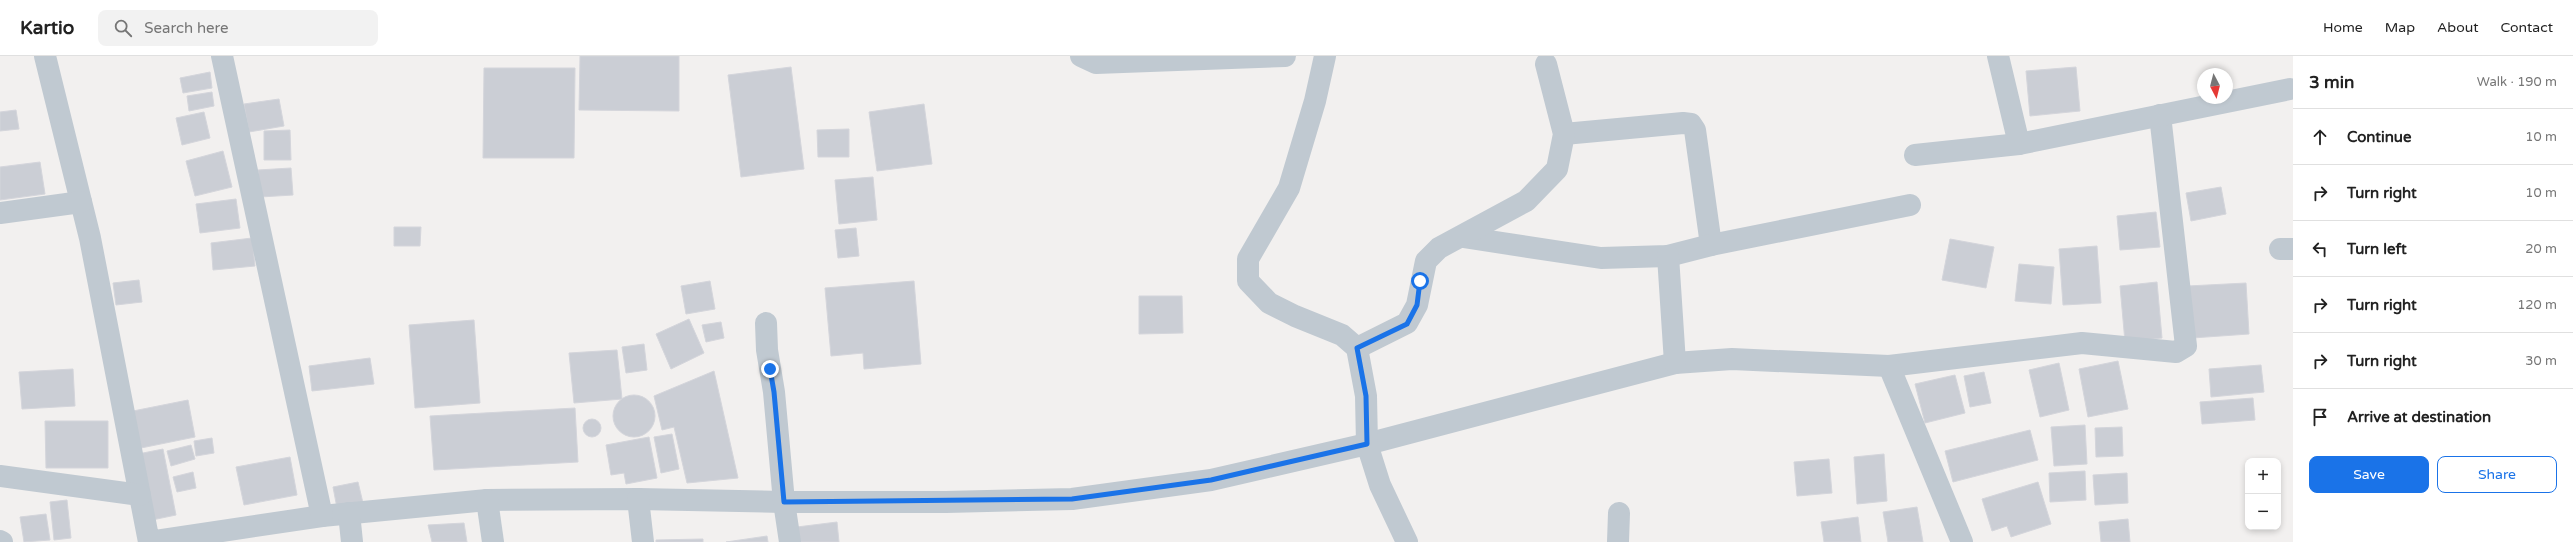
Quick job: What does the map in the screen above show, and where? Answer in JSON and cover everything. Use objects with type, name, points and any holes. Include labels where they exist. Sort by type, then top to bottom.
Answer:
[{"type":"street","points":[[46,56],[81,202],[149,542],[322,516],[487,500],[638,499],[784,502],[1072,499],[1211,480],[1367,444],[1675,363],[1732,359],[1889,366],[2082,343],[2176,352],[2182,350],[2186,346],[2160,115]]},
{"type":"street","points":[[222,56],[322,516]]},
{"type":"street","points":[[1081,56],[1096,63],[1285,56]]},
{"type":"street","points":[[1998,56],[2019,144]]},
{"type":"street","points":[[1323,63],[1315,101],[1289,188],[1248,259],[1248,281],[1269,303],[1342,335],[1357,348],[1366,396],[1367,444],[1380,485],[1407,542]]},
{"type":"street","points":[[1357,348],[1407,324],[1417,305],[1426,262],[1439,248],[1463,237],[1526,201],[1540,188],[1556,169],[1564,134],[1546,64]]},
{"type":"street","points":[[1915,155],[2019,144],[2290,89]]},
{"type":"street","points":[[1564,134],[1683,123],[1691,124],[1695,130],[1711,245]]},
{"type":"street","points":[[0,213],[81,202]]},
{"type":"street","points":[[1463,237],[1601,258],[1668,256],[1711,245],[1910,205]]},
{"type":"street","points":[[1668,256],[1675,363]]},
{"type":"street","points":[[766,323],[767,350],[774,392],[784,502],[790,542]]},
{"type":"street","points":[[1889,366],[1962,542]]},
{"type":"street","points":[[0,476],[140,495]]},
{"type":"street","points":[[638,499],[643,542]]},
{"type":"street","points":[[487,500],[493,542]]},
{"type":"street","points":[[349,513],[352,542]]},
{"type":"street","points":[[1618,542],[1619,513]]},
{"type":"building","points":[[580,56],[679,56],[679,111],[579,110]]},
{"type":"building","points":[[791,67],[804,169],[741,177],[728,75]]},
{"type":"building","points":[[2076,67],[2080,111],[2030,116],[2026,71]]},
{"type":"building","points":[[484,68],[575,68],[574,158],[483,158]]},
{"type":"building","points":[[210,72],[212,88],[183,93],[180,78]]},
{"type":"building","points":[[212,92],[214,106],[189,111],[187,96]]},
{"type":"building","points":[[279,99],[284,126],[249,132],[244,104]]},
{"type":"building","points":[[924,104],[932,164],[877,171],[869,112]]},
{"type":"building","points":[[16,110],[19,129],[0,131],[0,112]]},
{"type":"building","points":[[204,112],[210,138],[182,145],[176,118]]},
{"type":"building","points":[[849,129],[849,157],[818,157],[817,130]]},
{"type":"building","points":[[290,130],[291,160],[264,160],[264,131]]},
{"type":"building","points":[[223,151],[232,187],[195,196],[186,161]]},
{"type":"building","points":[[40,162],[45,194],[0,200],[0,167]]},
{"type":"building","points":[[291,168],[293,195],[260,197],[258,170]]},
{"type":"building","points":[[873,177],[877,220],[839,224],[835,180]]},
{"type":"building","points":[[2221,187],[2226,214],[2191,221],[2186,193]]},
{"type":"building","points":[[236,199],[240,228],[200,233],[196,204]]},
{"type":"building","points":[[2156,212],[2160,247],[2120,250],[2117,216]]},
{"type":"building","points":[[394,227],[421,227],[420,246],[394,246]]},
{"type":"building","points":[[856,228],[859,256],[838,258],[835,230]]},
{"type":"building","points":[[252,238],[255,266],[213,270],[211,243]]},
{"type":"building","points":[[1950,239],[1994,247],[1986,288],[1942,280]]},
{"type":"building","points":[[2097,246],[2101,303],[2063,305],[2059,249]]},
{"type":"building","points":[[2019,264],[2054,267],[2051,304],[2015,301]]},
{"type":"building","points":[[139,280],[142,302],[116,305],[113,283]]},
{"type":"building","points":[[710,281],[715,309],[686,314],[681,286]]},
{"type":"building","points":[[914,281],[921,364],[864,369],[863,353],[831,356],[825,288]]},
{"type":"building","points":[[2157,282],[2162,338],[2125,342],[2120,286]]},
{"type":"building","points":[[2246,283],[2249,334],[2192,338],[2188,286]]},
{"type":"building","points":[[1139,296],[1182,296],[1183,333],[1139,334]]},
{"type":"building","points":[[689,319],[704,353],[671,369],[656,334]]},
{"type":"building","points":[[474,320],[480,403],[415,408],[409,325]]},
{"type":"building","points":[[721,322],[724,338],[706,342],[702,325]]},
{"type":"building","points":[[644,344],[647,370],[626,373],[622,347]]},
{"type":"building","points":[[617,350],[622,399],[574,403],[569,353]]},
{"type":"building","points":[[370,358],[374,384],[312,391],[309,366]]},
{"type":"building","points":[[2118,361],[2128,409],[2088,417],[2079,369]]},
{"type":"building","points":[[2059,363],[2069,410],[2040,417],[2029,370]]},
{"type":"building","points":[[2261,365],[2264,392],[2211,397],[2209,369]]},
{"type":"building","points":[[73,369],[75,406],[22,409],[19,372]]},
{"type":"building","points":[[714,371],[738,478],[687,483],[674,427],[662,430],[654,396]]},
{"type":"building","points":[[1984,372],[1991,403],[1970,407],[1964,376]]},
{"type":"building","points":[[1955,375],[1965,413],[1925,423],[1915,384]]},
{"type":"building","points":[[634,395],[649,401],[655,416],[649,431],[634,437],[619,431],[613,416],[619,401]]},
{"type":"building","points":[[2253,398],[2255,420],[2202,424],[2200,402]]},
{"type":"building","points":[[188,400],[195,437],[141,448],[133,411]]},
{"type":"building","points":[[575,408],[578,462],[434,470],[430,416]]},
{"type":"building","points":[[588,419],[596,419],[601,424],[599,435],[596,437],[588,437],[583,432],[583,424]]},
{"type":"building","points":[[45,421],[108,421],[108,468],[46,468]]},
{"type":"building","points":[[2085,425],[2087,464],[2054,466],[2051,427]]},
{"type":"building","points":[[2122,427],[2123,456],[2096,457],[2095,428]]},
{"type":"building","points":[[2030,430],[2038,460],[1953,482],[1945,451]]},
{"type":"building","points":[[672,434],[679,469],[661,473],[654,437]]},
{"type":"building","points":[[649,437],[657,478],[626,484],[624,473],[611,475],[606,445]]},
{"type":"building","points":[[212,438],[214,453],[196,456],[194,441]]},
{"type":"building","points":[[191,445],[195,459],[171,466],[167,451]]},
{"type":"building","points":[[163,449],[176,515],[152,520],[138,454]]},
{"type":"building","points":[[1884,454],[1887,501],[1857,504],[1854,457]]},
{"type":"building","points":[[290,457],[297,495],[244,505],[236,467]]},
{"type":"building","points":[[1829,459],[1832,493],[1797,496],[1794,462]]},
{"type":"building","points":[[2085,471],[2086,500],[2050,502],[2049,473]]},
{"type":"building","points":[[193,472],[196,488],[177,492],[173,477]]},
{"type":"building","points":[[2127,473],[2128,503],[2095,505],[2093,475]]},
{"type":"building","points":[[358,482],[363,503],[337,508],[333,487]]},
{"type":"building","points":[[2038,482],[2051,524],[2011,537],[2007,526],[1992,531],[1982,499]]},
{"type":"building","points":[[67,500],[71,538],[54,540],[50,502]]},
{"type":"building","points":[[1917,507],[1923,542],[1888,542],[1883,512]]},
{"type":"building","points":[[46,514],[50,540],[24,542],[20,517]]},
{"type":"building","points":[[1858,517],[1861,542],[1824,542],[1821,522]]},
{"type":"building","points":[[2128,519],[2130,542],[2101,542],[2099,522]]},
{"type":"building","points":[[837,522],[839,542],[799,542],[797,527]]},
{"type":"building","points":[[464,523],[467,542],[432,542],[428,525]]},
{"type":"building","points":[[767,536],[768,542],[726,542]]},
{"type":"building","points":[[703,539],[703,542],[656,542],[656,540]]},
{"type":"route","points":[[770,369],[774,392],[775,420],[784,502],[946,502],[1072,499],[1211,480],[1367,444],[1366,396],[1357,348],[1407,324],[1417,305],[1420,281]]}]
